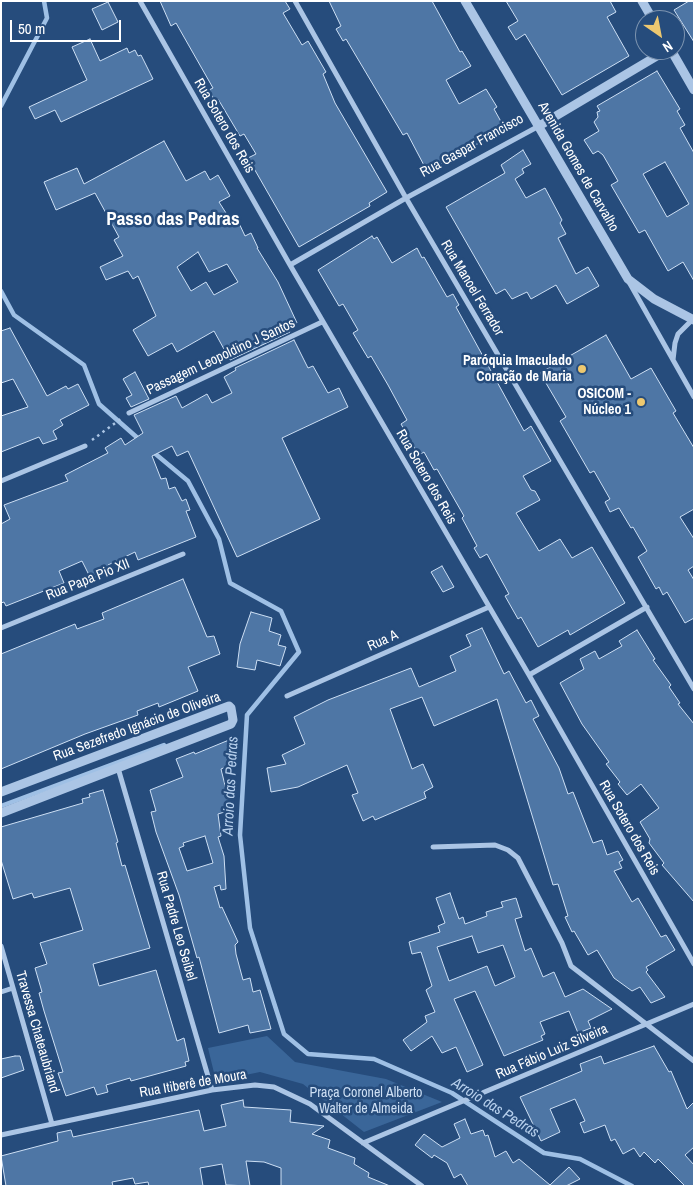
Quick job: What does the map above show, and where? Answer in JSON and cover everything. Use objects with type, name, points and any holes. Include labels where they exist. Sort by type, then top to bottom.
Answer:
[{"type":"street","name":"Rua Sotero dos Reis","points":[[140,1],[322,322],[529,675],[694,964]]},
{"type":"street","name":"Rua Manoel Ferrador","points":[[295,1],[406,198],[694,689]]},
{"type":"street","name":"Avenida Gomes de Carvalho","points":[[465,1],[628,279],[654,299],[693,319]]},
{"type":"street","name":"Rua Gaspar Francisco","points":[[290,265],[406,198],[539,126],[649,60]]},
{"type":"street","points":[[677,60],[694,90]]},
{"type":"street","points":[[628,279],[694,397]]},
{"type":"street","points":[[673,361],[678,334],[693,319]]},
{"type":"street","name":"Passagem Leopoldino J Santos","points":[[129,413],[322,322]]},
{"type":"street","points":[[1,481],[85,446]]},
{"type":"street","name":"Rua Papa Pio XII","points":[[1,628],[184,554]]},
{"type":"street","name":"Rua A","points":[[287,696],[489,607]]},
{"type":"street","points":[[529,675],[647,607]]},
{"type":"street","name":"Rua Sezefredo Ignácio de Oliveira","points":[[1,792],[230,707],[233,720],[231,724],[1,813]]},
{"type":"street","name":"Rua Padre Leo Seibel","points":[[118,768],[212,1090]]},
{"type":"street","points":[[433,847],[495,845],[508,850],[518,858],[562,943],[571,966],[648,1023],[694,1061]]},
{"type":"street","name":"Travessa Chateaubriand","points":[[1,946],[52,1124]]},
{"type":"street","points":[[1,992],[13,988]]},
{"type":"street","name":"Rua Fábio Luiz Silveira","points":[[363,1143],[694,1004]]},
{"type":"street","name":"Rua Itiberê de Moura","points":[[1,1135],[212,1090],[254,1085],[274,1087],[310,1104],[422,1186]]},
{"type":"path","points":[[85,446],[129,413]]},
{"type":"green space","name":"Praça Coronel Alberto Walter de Almeida","points":[[267,1036],[295,1062],[386,1079],[442,1102],[364,1132],[303,1084],[260,1072],[216,1081],[208,1048]]},
{"type":"building","points":[[160,1],[285,1],[290,9],[283,13],[302,45],[308,41],[326,72],[323,74],[335,103],[387,192],[369,203],[370,206],[299,247],[248,158],[256,154],[244,134],[240,136],[218,99],[214,100],[209,90],[213,88],[176,23],[171,26]]},
{"type":"building","points":[[329,1],[432,1],[460,52],[462,51],[471,66],[446,80],[459,104],[486,89],[497,107],[494,109],[504,127],[493,133],[494,135],[427,171],[407,133],[403,135],[346,39],[343,41],[336,29],[341,26]]},
{"type":"building","points":[[506,1],[610,1],[616,12],[607,17],[629,56],[562,95],[525,34],[516,40],[508,27],[518,21]]},
{"type":"building","points":[[689,1],[694,1],[694,42],[685,28],[685,10],[674,10]]},
{"type":"building","points":[[108,2],[118,22],[102,30],[92,9]]},
{"type":"building","points":[[90,39],[100,61],[127,48],[129,53],[135,50],[138,56],[141,55],[153,79],[61,122],[55,110],[35,119],[29,107],[87,80],[72,47]]},
{"type":"building","points":[[657,71],[680,109],[677,111],[685,125],[680,128],[694,153],[694,281],[683,262],[668,271],[645,230],[639,233],[611,185],[618,181],[603,155],[598,151],[593,154],[584,140],[599,131],[594,122],[598,117],[597,112],[600,111],[597,106]],"holes":[[[665,162],[689,204],[667,217],[643,174]]]},
{"type":"building","points":[[164,141],[186,181],[205,171],[210,180],[218,175],[230,196],[219,202],[233,224],[238,221],[245,236],[251,233],[257,248],[278,282],[297,323],[287,328],[290,332],[230,360],[214,331],[177,352],[172,343],[148,356],[133,330],[156,316],[138,276],[133,279],[128,271],[106,280],[100,267],[123,256],[114,240],[119,237],[95,193],[56,210],[44,182],[77,168],[84,184]],"holes":[[[198,252],[209,272],[227,264],[238,282],[214,295],[206,282],[191,291],[177,267]]]},
{"type":"building","points":[[523,150],[531,164],[522,169],[524,173],[515,179],[526,198],[545,188],[562,220],[560,223],[566,234],[558,238],[576,274],[588,267],[599,286],[567,304],[556,285],[531,299],[527,292],[512,299],[505,289],[496,294],[446,207],[505,173],[501,165]]},
{"type":"building","points":[[372,236],[374,239],[377,237],[392,263],[417,248],[447,297],[453,294],[459,305],[456,307],[524,431],[531,426],[551,461],[523,476],[531,490],[535,491],[540,500],[516,513],[539,551],[560,539],[572,558],[592,547],[625,603],[570,635],[568,630],[538,647],[521,617],[518,619],[505,596],[509,594],[487,554],[480,558],[474,548],[477,546],[462,518],[464,516],[437,469],[434,470],[424,452],[419,455],[415,449],[401,424],[407,420],[371,356],[368,358],[353,333],[358,330],[343,304],[339,306],[318,270]]},
{"type":"building","points":[[10,328],[47,396],[66,386],[68,389],[78,384],[89,405],[60,420],[63,425],[53,431],[57,439],[43,444],[39,437],[1,452],[1,416],[28,407],[13,379],[1,383],[1,331]]},
{"type":"building","points":[[606,335],[631,379],[651,368],[676,411],[673,413],[694,448],[694,509],[680,517],[694,539],[694,566],[688,570],[694,580],[694,618],[685,623],[667,592],[663,595],[659,587],[656,589],[638,557],[647,551],[633,527],[631,528],[619,508],[610,512],[605,502],[610,499],[594,471],[590,473],[560,421],[566,417],[540,373]]},
{"type":"building","points":[[294,340],[308,368],[313,366],[328,393],[339,388],[348,407],[282,438],[320,519],[237,557],[188,451],[177,456],[172,446],[152,456],[161,479],[166,478],[169,489],[175,487],[182,501],[186,499],[190,510],[186,511],[196,537],[138,560],[135,552],[108,565],[111,571],[91,579],[82,561],[59,571],[64,583],[6,606],[4,602],[1,603],[1,524],[10,519],[4,505],[68,481],[65,475],[108,453],[105,448],[121,438],[125,445],[143,433],[134,415],[176,396],[182,408],[207,394],[212,403],[232,393],[224,377],[236,370],[235,368]]},
{"type":"building","points":[[135,372],[149,399],[131,407],[126,398],[132,395],[123,379]]},
{"type":"building","points":[[442,566],[454,587],[443,592],[431,572]]},
{"type":"building","points":[[183,579],[207,637],[214,636],[220,654],[188,667],[198,691],[159,707],[158,703],[137,711],[138,715],[85,734],[1,769],[1,654],[75,624],[77,629],[104,619],[102,613]]},
{"type":"building","points":[[251,612],[272,618],[269,631],[281,635],[278,645],[286,647],[280,666],[257,660],[255,670],[237,667],[240,644]]},
{"type":"building","points":[[482,628],[504,674],[509,671],[526,703],[531,700],[539,716],[533,719],[559,768],[568,794],[573,792],[593,843],[602,840],[607,855],[618,851],[623,860],[619,862],[622,868],[614,871],[632,902],[638,898],[661,937],[666,935],[675,950],[646,967],[648,970],[646,972],[665,997],[651,1003],[640,987],[632,991],[614,978],[597,950],[588,955],[574,931],[572,932],[565,917],[568,916],[558,884],[553,885],[497,699],[434,726],[422,697],[390,709],[412,769],[423,764],[433,787],[424,792],[426,798],[375,820],[373,816],[363,821],[352,795],[358,793],[347,765],[298,787],[271,792],[267,768],[286,764],[282,755],[305,744],[294,717],[328,700],[411,668],[419,687],[456,671],[450,656],[471,646],[466,635]]},
{"type":"building","points":[[637,630],[655,659],[653,660],[671,685],[669,687],[680,703],[678,704],[694,724],[694,902],[662,865],[664,863],[649,843],[650,839],[640,822],[659,808],[641,784],[627,795],[618,784],[620,782],[606,764],[609,762],[582,724],[560,683],[584,669],[580,659],[595,651],[599,659],[622,646],[619,641]]},
{"type":"building","points":[[229,740],[236,755],[235,763],[221,769],[231,810],[218,814],[221,836],[218,837],[224,856],[226,889],[221,890],[220,885],[214,887],[220,908],[222,907],[238,942],[235,945],[236,954],[243,980],[250,978],[253,992],[260,990],[271,1029],[250,1033],[248,1025],[219,1033],[199,957],[197,958],[179,895],[156,832],[151,812],[156,811],[150,790],[183,777],[176,759],[194,752],[195,754]],"holes":[[[205,836],[213,863],[187,871],[179,848],[184,846],[183,843]]]},
{"type":"building","points":[[103,790],[118,842],[116,843],[122,866],[125,865],[150,948],[93,964],[99,986],[156,970],[177,1041],[184,1038],[189,1061],[185,1062],[186,1066],[131,1081],[130,1078],[106,1085],[108,1092],[97,1095],[94,1087],[66,1096],[58,1073],[63,1072],[39,993],[42,992],[35,968],[47,964],[40,943],[83,930],[70,888],[34,898],[32,893],[13,899],[1,860],[1,827],[83,803],[82,799],[90,797],[89,794]]},
{"type":"building","points":[[450,893],[459,919],[463,917],[465,924],[487,916],[486,912],[503,907],[501,902],[516,898],[522,917],[515,919],[525,951],[531,948],[543,977],[554,972],[565,997],[583,989],[612,1009],[588,1021],[591,1028],[578,1033],[569,1011],[540,1022],[545,1034],[541,1036],[543,1040],[504,1056],[475,991],[454,999],[483,1065],[467,1072],[456,1047],[442,1053],[432,1036],[411,1051],[403,1040],[427,1022],[425,1016],[435,1012],[426,990],[432,986],[421,952],[412,954],[409,942],[440,932],[438,926],[445,923],[436,898]],"holes":[[[472,936],[478,953],[503,945],[515,977],[495,986],[487,966],[449,981],[437,947]]]},
{"type":"building","points":[[654,1046],[669,1072],[671,1071],[687,1109],[694,1102],[694,1147],[685,1155],[694,1165],[694,1186],[685,1186],[658,1159],[655,1163],[644,1152],[640,1157],[634,1148],[623,1154],[615,1139],[611,1141],[605,1125],[584,1133],[580,1123],[585,1121],[575,1099],[550,1109],[560,1132],[541,1141],[520,1097],[582,1071],[580,1064],[601,1056],[604,1064]]},
{"type":"building","points":[[20,1056],[24,1070],[1,1078],[1,1059]]},
{"type":"building","points":[[243,1100],[244,1107],[291,1110],[290,1122],[324,1126],[312,1134],[330,1140],[328,1148],[355,1158],[354,1164],[369,1173],[368,1177],[390,1186],[281,1186],[281,1168],[264,1162],[246,1161],[250,1186],[226,1185],[222,1164],[200,1168],[203,1186],[149,1186],[148,1182],[135,1184],[133,1178],[112,1182],[113,1186],[6,1186],[1,1156],[58,1141],[57,1133],[71,1130],[73,1137],[199,1110],[204,1131],[226,1126],[221,1105]]},
{"type":"building","points":[[465,1119],[471,1134],[483,1130],[485,1136],[488,1135],[495,1157],[506,1151],[513,1163],[519,1159],[550,1185],[569,1167],[580,1179],[566,1186],[468,1186],[461,1174],[454,1178],[447,1163],[434,1155],[432,1158],[415,1145],[424,1134],[442,1147],[460,1138],[454,1124]]},
{"type":"waterway","name":"Arroio das Pedras","points":[[1,106],[47,18],[44,1]]},
{"type":"waterway","name":"Arroio das Pedras","points":[[1,291],[14,315],[84,365],[99,404],[141,441]]},
{"type":"waterway","name":"Arroio das Pedras","points":[[152,451],[188,481],[219,539],[230,583],[281,611],[299,652],[247,715],[240,835],[250,928],[284,1034],[308,1054],[374,1059],[452,1093],[544,1153],[580,1159],[632,1186]]},
{"type":"waterway","points":[[1,806],[164,745]]},
{"type":"place","name":"Paróquia Imaculado Coração de Maria","points":[[582,369]]},
{"type":"place","name":"OSICOM - Núcleo 1","points":[[641,402]]},
{"type":"district","name":"Passo das Pedras","points":[[173,220]]}]
